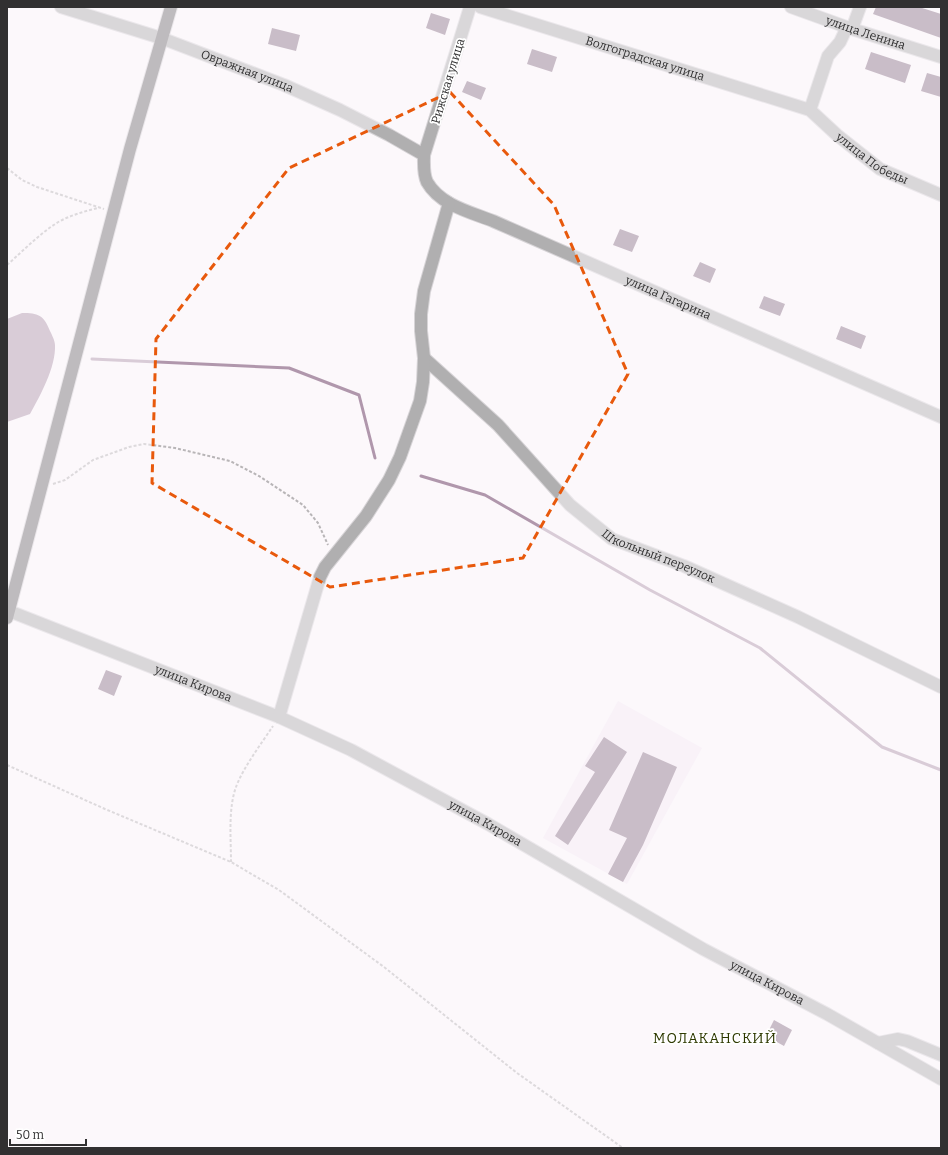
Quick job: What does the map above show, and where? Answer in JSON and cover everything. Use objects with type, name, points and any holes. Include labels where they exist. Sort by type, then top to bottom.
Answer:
[{"type":"main road","points":[[8,614],[113,211],[171,7]]},
{"type":"street","name":"Овражная улица","points":[[61,7],[161,38],[284,85],[340,110],[424,154]]},
{"type":"street","name":"Рижская улица","points":[[424,154],[470,7]]},
{"type":"street","name":"Волгоградская улица","points":[[480,7],[810,110]]},
{"type":"street","name":"улица Ленина","points":[[791,7],[849,28],[941,57]]},
{"type":"street","points":[[810,110],[828,56],[840,42],[860,7]]},
{"type":"street","name":"улица Победы","points":[[810,110],[836,135],[880,169],[941,195]]},
{"type":"street","name":"улица Гагарина","points":[[424,154],[424,170],[427,181],[434,191],[449,203],[493,220],[941,416]]},
{"type":"street","points":[[279,717],[320,577],[325,567],[366,516],[389,480],[400,457],[420,402],[424,358],[421,314],[424,291],[449,203]]},
{"type":"street","name":"Школьный переулок","points":[[424,358],[498,425],[570,505],[612,539],[684,566],[790,614],[941,686]]},
{"type":"street","name":"улица Кирова","points":[[8,614],[279,717],[351,750],[488,824],[703,949],[827,1014],[941,1079]]},
{"type":"street","points":[[878,1042],[898,1039],[907,1041],[941,1055]]},
{"type":"path","points":[[7,168],[22,180],[37,187],[113,211]]},
{"type":"path","points":[[7,265],[36,239],[60,221],[99,207]]},
{"type":"path","points":[[42,486],[57,484],[65,480],[93,460],[129,447],[144,444],[175,448],[230,461],[258,476],[303,505],[318,523],[333,557]]},
{"type":"path","points":[[231,862],[231,816],[236,787],[250,760],[279,717]]},
{"type":"path","points":[[7,765],[105,809],[231,862],[279,890],[384,967],[517,1073],[623,1148]]},
{"type":"highlighted area","points":[[450,92],[554,205],[628,374],[523,558],[330,587],[152,483],[156,339],[289,168]]},
{"type":"shaded area","points":[[22,313],[36,314],[43,318],[48,326],[55,345],[55,354],[47,381],[30,414],[7,422],[7,319]]},
{"type":"shaded area","points":[[618,701],[702,748],[627,884],[543,838]]},
{"type":"building","points":[[876,7],[919,7],[941,14],[941,38],[873,14]]},
{"type":"building","points":[[431,13],[450,19],[445,35],[426,28]]},
{"type":"building","points":[[272,28],[300,35],[296,51],[268,44]]},
{"type":"building","points":[[532,49],[557,57],[552,72],[527,64]]},
{"type":"building","points":[[871,52],[911,65],[905,83],[865,69]]},
{"type":"building","points":[[927,73],[941,77],[941,97],[921,91]]},
{"type":"building","points":[[467,81],[486,88],[481,100],[462,92]]},
{"type":"building","points":[[620,229],[639,236],[632,252],[613,245]]},
{"type":"building","points":[[700,262],[716,269],[710,283],[693,276]]},
{"type":"building","points":[[764,296],[785,304],[780,316],[759,308]]},
{"type":"building","points":[[841,326],[866,336],[861,349],[836,339]]},
{"type":"building","points":[[106,670],[122,676],[114,696],[98,689]]},
{"type":"building","points":[[604,737],[627,752],[568,845],[555,836],[595,772],[585,766]]},
{"type":"building","points":[[643,752],[677,767],[643,845],[623,882],[608,874],[627,838],[609,830]]},
{"type":"building","points":[[774,1020],[792,1030],[784,1046],[766,1036]]},
{"type":"waterway","points":[[92,359],[289,368],[359,395],[375,458]]},
{"type":"waterway","points":[[421,476],[485,495],[650,590],[760,648],[882,747],[941,770]]},
{"type":"district","name":"МОЛАКАНСКИЙ","points":[[715,1038]]}]
